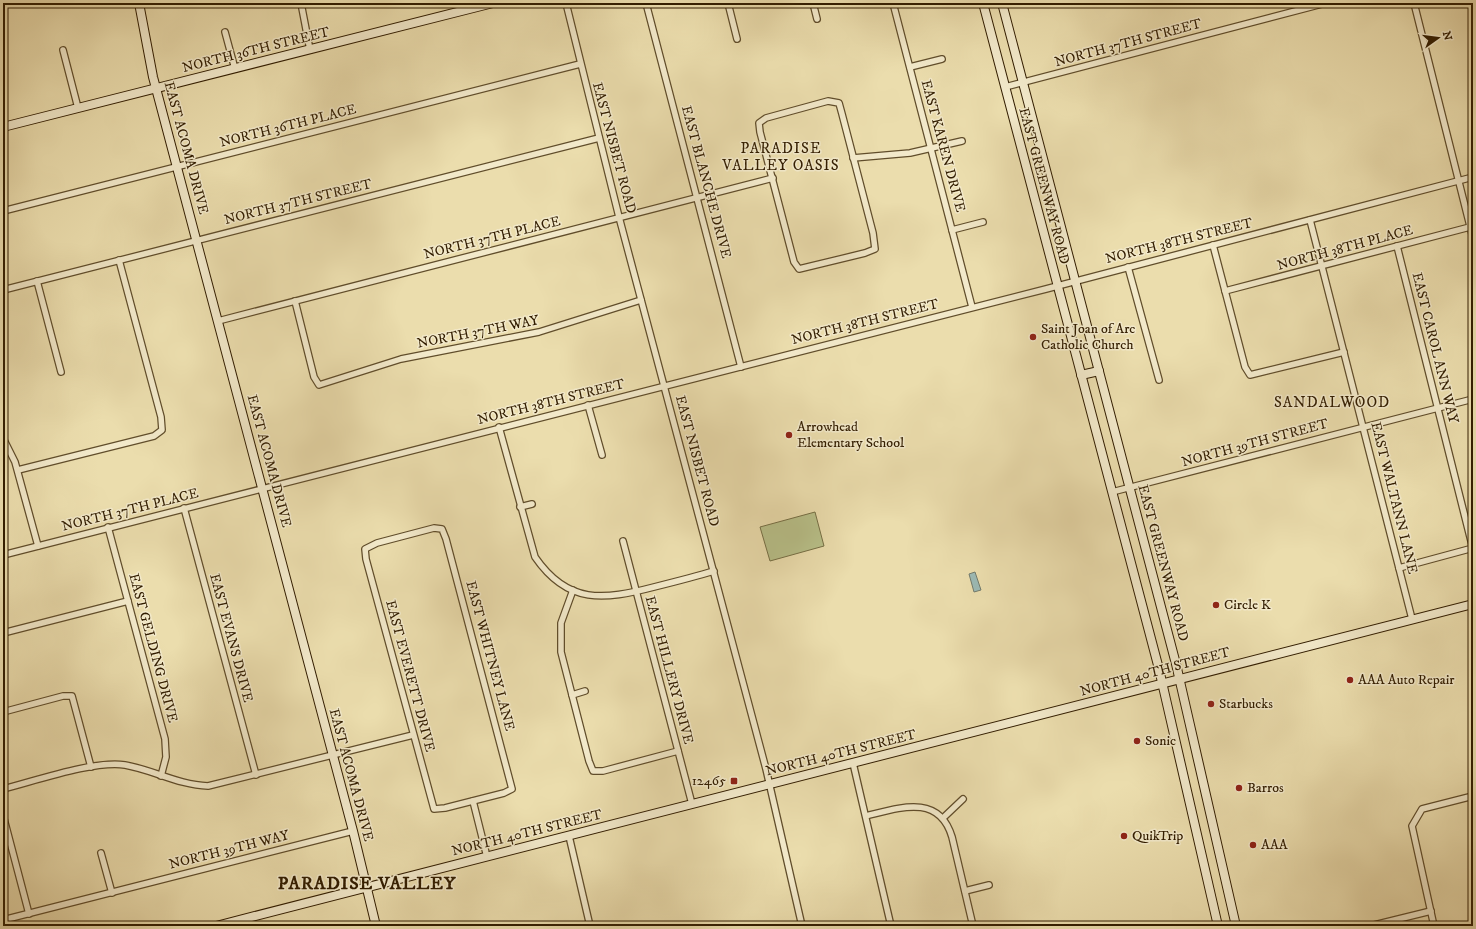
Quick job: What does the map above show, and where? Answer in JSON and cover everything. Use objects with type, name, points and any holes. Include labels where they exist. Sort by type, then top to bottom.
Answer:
[{"type":"main road","name":"EAST ACOMA DRIVE","points":[[139,3],[156,89],[178,167],[353,831],[376,926]]},
{"type":"main road","name":"NORTH 36TH STREET","points":[[3,127],[493,3]]},
{"type":"main road","name":"EAST GREENWAY ROAD","points":[[983,3],[1162,683],[1218,926]]},
{"type":"main road","name":"EAST GREENWAY ROAD","points":[[1002,3],[1179,678],[1236,926]]},
{"type":"main road","points":[[1081,376],[1099,371]]},
{"type":"main road","name":"NORTH 40TH STREET","points":[[216,926],[1179,678],[1473,604]]},
{"type":"street","points":[[301,3],[310,50]]},
{"type":"street","name":"EAST NISBET ROAD","points":[[566,3],[619,217],[714,571],[769,784],[802,926]]},
{"type":"street","name":"EAST BLANCHE DRIVE","points":[[646,3],[698,197],[741,367]]},
{"type":"street","points":[[728,3],[737,39]]},
{"type":"street","points":[[813,3],[817,19]]},
{"type":"street","name":"EAST KAREN DRIVE","points":[[893,3],[972,307]]},
{"type":"street","name":"NORTH 37TH STREET","points":[[1005,87],[1326,3]]},
{"type":"street","points":[[1414,3],[1472,232]]},
{"type":"street","points":[[226,32],[235,69]]},
{"type":"street","points":[[63,50],[78,108]]},
{"type":"street","name":"EAST KAREN DRIVE","points":[[910,67],[942,59]]},
{"type":"street","name":"NORTH 36TH PLACE","points":[[3,211],[580,64]]},
{"type":"street","points":[[828,101],[838,103],[873,233],[875,249],[806,269],[799,269],[794,262],[773,178],[760,132],[760,123],[766,118],[828,101]]},
{"type":"street","name":"NORTH 37TH STREET","points":[[3,290],[599,138]]},
{"type":"street","points":[[853,158],[910,154],[962,140]]},
{"type":"street","name":"NORTH 38TH STREET","points":[[263,489],[499,427],[1057,286],[1075,280],[1473,177]]},
{"type":"street","name":"NORTH 37TH PLACE","points":[[218,321],[773,178]]},
{"type":"street","name":"EAST WALTANN LANE","points":[[1310,220],[1412,619]]},
{"type":"street","name":"EAST KAREN DRIVE","points":[[952,230],[983,222]]},
{"type":"street","name":"NORTH 38TH PLACE","points":[[1226,291],[1396,246],[1472,232]]},
{"type":"street","points":[[1213,245],[1245,367],[1250,375],[1344,352]]},
{"type":"street","name":"EAST CAROL ANN WAY","points":[[1396,246],[1473,548]]},
{"type":"street","points":[[18,470],[154,436],[162,430],[161,417],[119,260]]},
{"type":"street","points":[[1128,267],[1159,380]]},
{"type":"street","points":[[37,281],[61,372]]},
{"type":"street","name":"NORTH 37TH WAY","points":[[295,301],[314,377],[319,385],[402,359],[552,329],[641,300]]},
{"type":"street","name":"NORTH 39TH STREET","points":[[1112,492],[1473,399]]},
{"type":"street","points":[[588,405],[602,455]]},
{"type":"street","points":[[499,427],[535,557],[542,567],[561,585],[582,594],[597,597],[609,597],[636,592],[714,571]]},
{"type":"street","points":[[3,438],[18,470],[38,546]]},
{"type":"street","name":"NORTH 37TH PLACE","points":[[3,555],[108,527],[263,489]]},
{"type":"street","points":[[520,507],[532,504]]},
{"type":"street","name":"EAST EVANS DRIVE","points":[[184,508],[256,775]]},
{"type":"street","name":"EAST GELDING DRIVE","points":[[108,527],[165,738],[166,757],[160,776]]},
{"type":"street","name":"EAST EVERETT DRIVE","points":[[442,529],[434,528],[377,543],[365,549],[366,559],[434,809],[473,801]]},
{"type":"street","name":"EAST WHITNEY LANE","points":[[442,529],[446,539],[512,789],[504,793],[473,801]]},
{"type":"street","name":"EAST HILLERY DRIVE","points":[[623,541],[692,804]]},
{"type":"street","points":[[1399,568],[1473,548]]},
{"type":"street","points":[[573,590],[561,623],[560,637],[563,663],[593,771],[603,771],[678,751]]},
{"type":"street","points":[[3,633],[128,601]]},
{"type":"street","points":[[572,695],[585,691]]},
{"type":"street","points":[[3,712],[63,696],[72,696],[91,767]]},
{"type":"street","points":[[3,789],[91,767],[124,765],[182,783],[208,786],[413,735]]},
{"type":"street","points":[[853,763],[891,926]]},
{"type":"street","points":[[1434,926],[1412,826],[1422,809],[1473,796]]},
{"type":"street","points":[[943,818],[963,799]]},
{"type":"street","points":[[473,801],[487,857]]},
{"type":"street","points":[[866,816],[911,806],[929,809],[943,818],[950,828],[973,926]]},
{"type":"street","points":[[3,815],[29,914]]},
{"type":"street","name":"NORTH 39TH WAY","points":[[3,920],[353,831]]},
{"type":"street","points":[[569,836],[590,926]]},
{"type":"street","points":[[101,853],[112,893]]},
{"type":"street","points":[[965,891],[989,885]]},
{"type":"street","points":[[1370,926],[1430,911]]},
{"type":"green space","points":[[815,512],[824,546],[770,561],[760,527]]},
{"type":"water","points":[[975,572],[981,590],[974,592],[969,574]]},
{"type":"place","name":"Saint Joan of Arc Catholic Church","points":[[1033,337]]},
{"type":"place","name":"Arrowhead Elementary School","points":[[789,435]]},
{"type":"place","name":"Circle K","points":[[1216,605]]},
{"type":"place","name":"AAA Auto Repair","points":[[1350,680]]},
{"type":"place","name":"Starbucks","points":[[1211,704]]},
{"type":"place","name":"Sonic","points":[[1137,741]]},
{"type":"place","name":"12465","points":[[734,781]]},
{"type":"place","name":"Barros","points":[[1239,788]]},
{"type":"place","name":"QuikTrip","points":[[1124,836]]},
{"type":"place","name":"AAA","points":[[1253,845]]},
{"type":"district","name":"PARADISE VALLEY OASIS","points":[[781,156]]},
{"type":"district","name":"SANDALWOOD","points":[[1332,402]]},
{"type":"district","name":"PARADISE VALLEY","points":[[367,884]]}]
